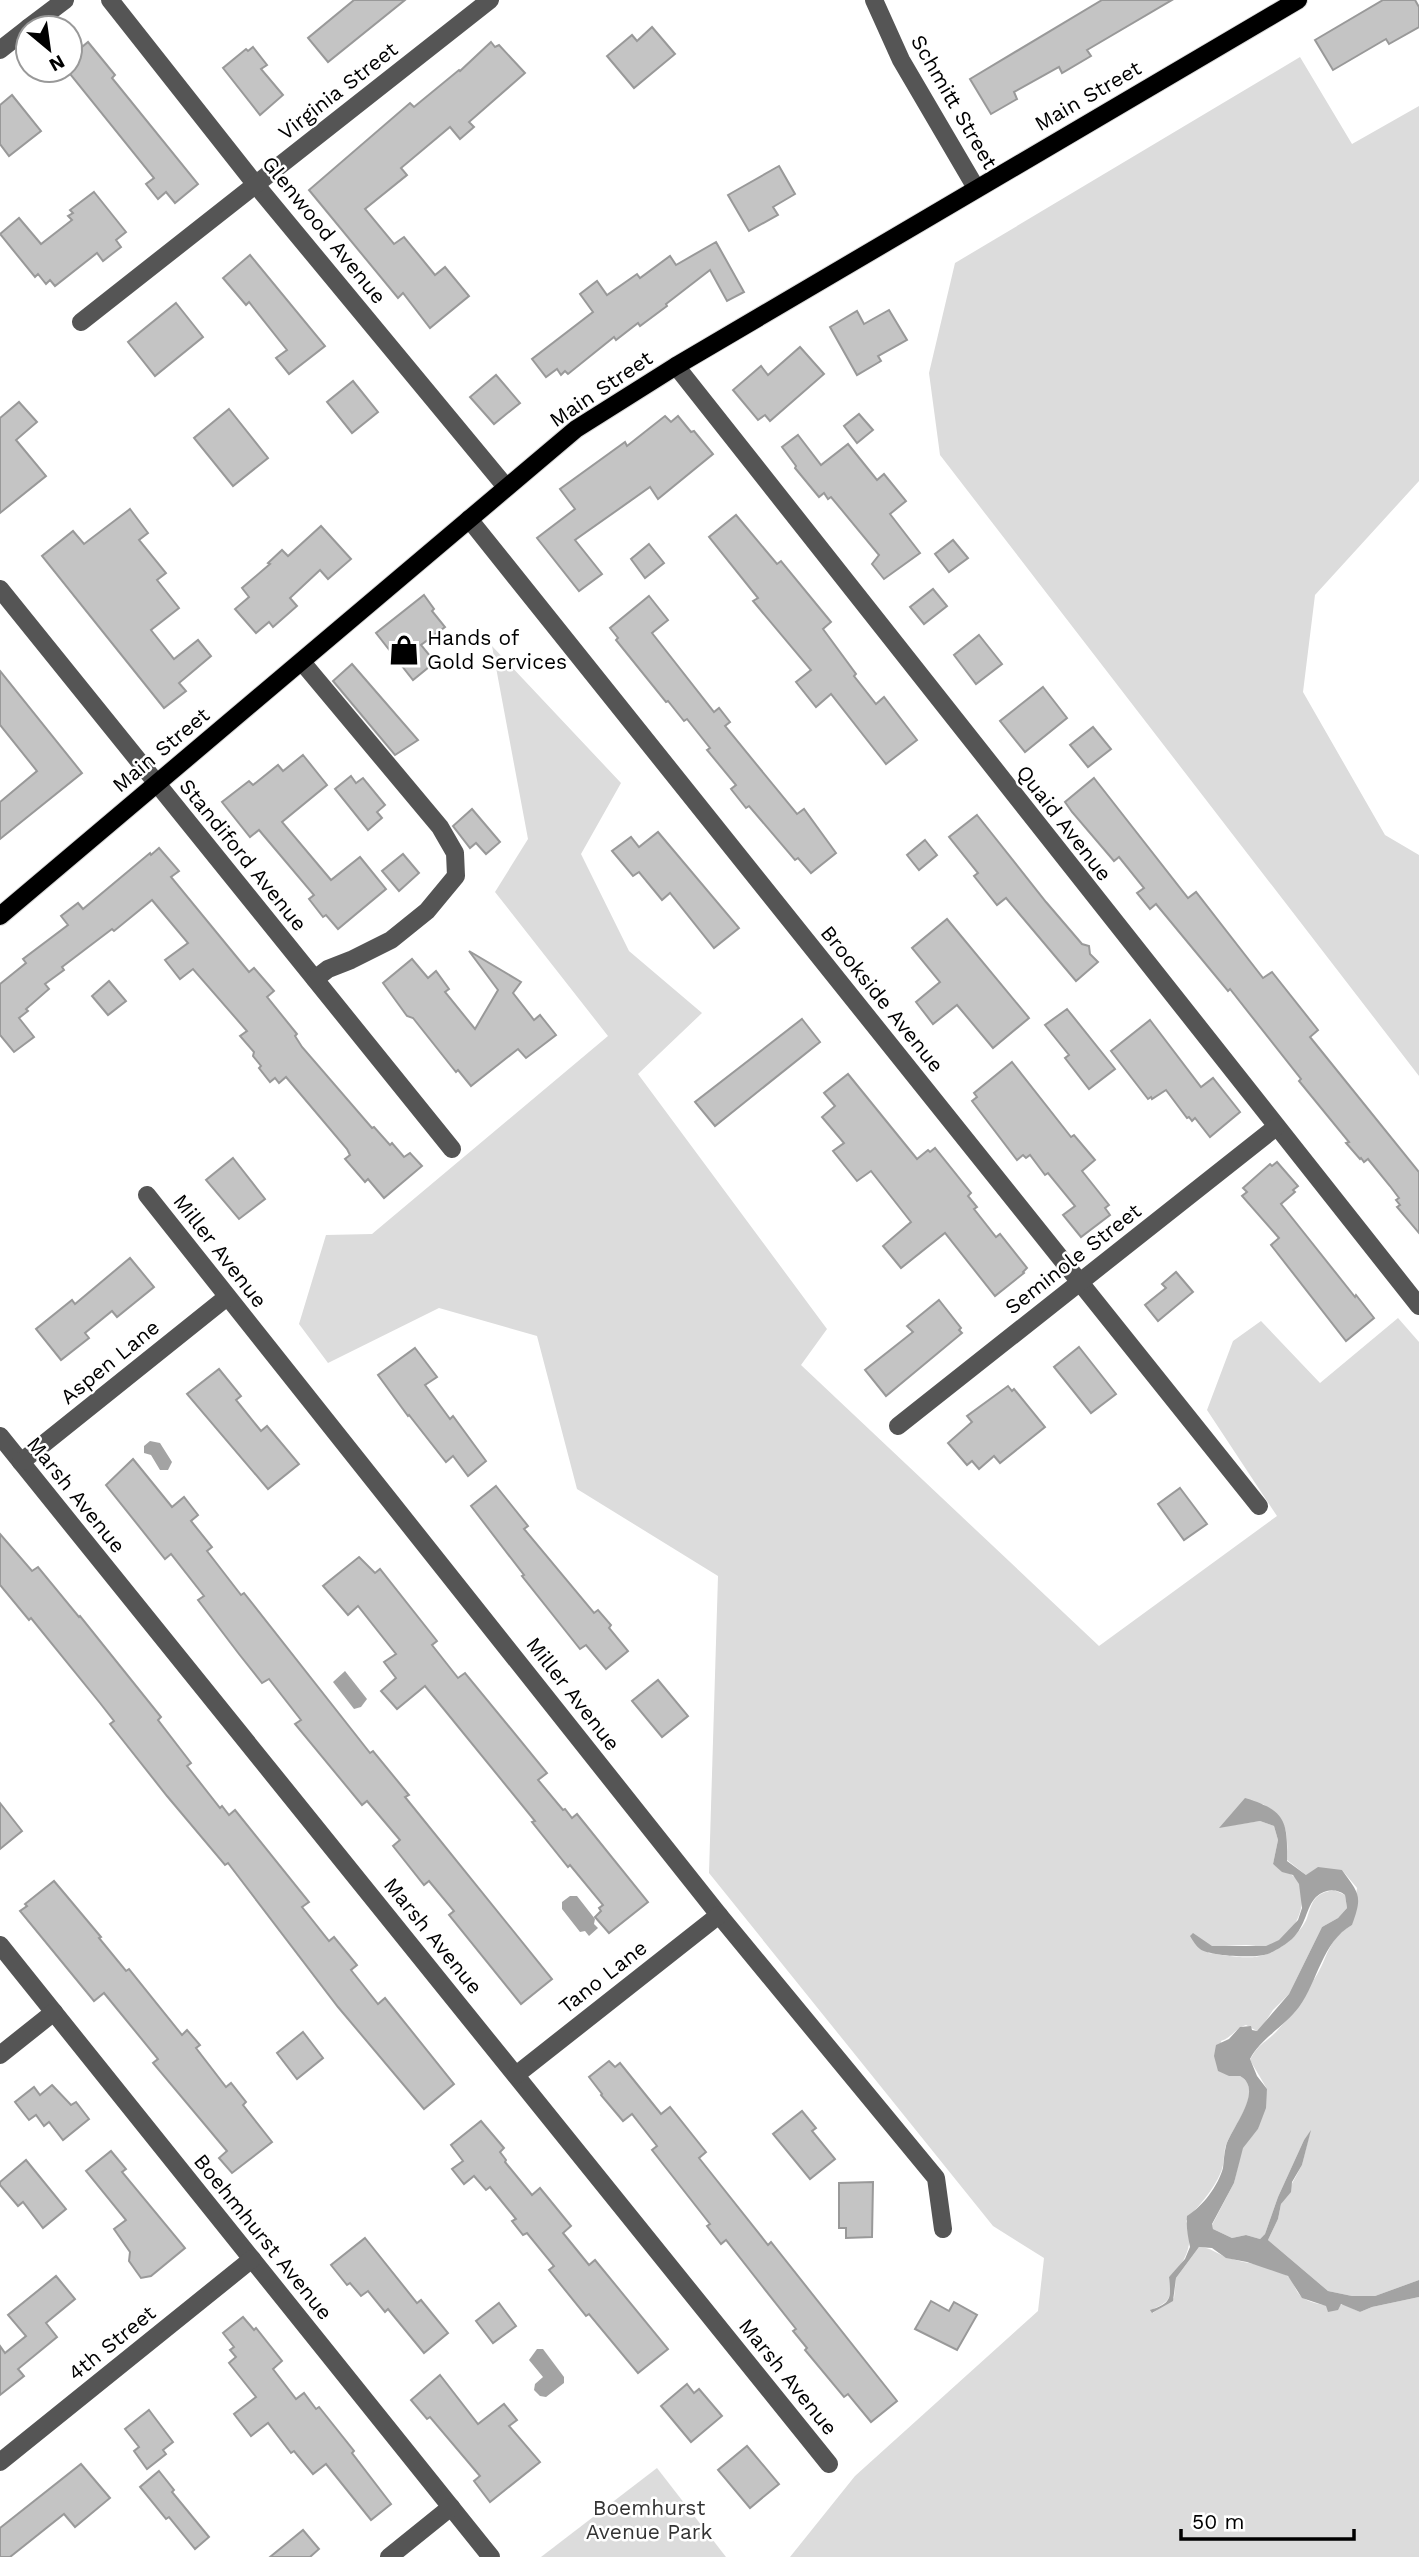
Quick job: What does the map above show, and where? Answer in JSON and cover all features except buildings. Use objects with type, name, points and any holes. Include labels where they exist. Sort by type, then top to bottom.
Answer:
[{"type":"main road","name":"Main Street","points":[[0,916],[576,429],[676,366],[1298,0]]},
{"type":"street","points":[[46,14],[65,0]]},
{"type":"street","name":"Glenwood Avenue","points":[[110,0],[256,185],[506,487]]},
{"type":"street","name":"Virginia Street","points":[[81,322],[490,0]]},
{"type":"street","name":"Schmitt Street","points":[[874,0],[901,60],[976,188]]},
{"type":"street","points":[[0,50],[14,39]]},
{"type":"street","name":"Quaid Avenue","points":[[676,366],[1419,1306]]},
{"type":"street","name":"Brookside Avenue","points":[[469,519],[1259,1506]]},
{"type":"street","name":"Standiford Avenue","points":[[0,589],[452,1149]]},
{"type":"street","points":[[302,662],[440,827],[456,853],[456,876],[427,911],[391,940],[328,968],[314,979]]},
{"type":"street","name":"Seminole Street","points":[[898,1426],[1276,1128]]},
{"type":"street","name":"Miller Avenue","points":[[147,1195],[719,1915],[936,2178],[943,2229]]},
{"type":"street","name":"Aspen Lane","points":[[21,1462],[227,1297]]},
{"type":"street","name":"Marsh Avenue","points":[[0,1436],[829,2464]]},
{"type":"street","name":"Tano Lane","points":[[516,2076],[719,1915]]},
{"type":"street","name":"Boehmhurst Avenue","points":[[0,1945],[491,2557]]},
{"type":"street","points":[[0,2055],[54,2012]]},
{"type":"street","name":"4th Street","points":[[0,2462],[252,2259]]},
{"type":"street","points":[[389,2557],[451,2507]]},
{"type":"green space","points":[[1300,57],[1352,144],[1419,106],[1419,481],[1315,595],[1303,692],[1385,835],[1419,855],[1419,1076],[940,455],[929,373],[955,263]]},
{"type":"green space","points":[[492,646],[621,783],[581,854],[629,951],[702,1013],[638,1074],[827,1329],[801,1365],[1099,1646],[1277,1516],[1207,1410],[1233,1341],[1261,1321],[1320,1383],[1398,1318],[1419,1342],[1419,2280],[1375,2296],[1352,2296],[1328,2291],[1268,2240],[1278,2219],[1281,2204],[1302,2165],[1310,2132],[1278,2197],[1265,2234],[1260,2239],[1246,2235],[1232,2238],[1213,2229],[1212,2225],[1234,2183],[1242,2148],[1258,2129],[1267,2089],[1250,2060],[1292,2013],[1315,1978],[1333,1942],[1352,1925],[1357,1888],[1342,1870],[1306,1875],[1287,1860],[1285,1828],[1277,1816],[1263,1804],[1220,1827],[1260,1821],[1274,1826],[1278,1840],[1273,1864],[1291,1874],[1299,1883],[1302,1892],[1297,1921],[1285,1937],[1265,1947],[1212,1947],[1208,1953],[1246,1957],[1273,1952],[1296,1935],[1315,1899],[1327,1892],[1334,1890],[1345,1895],[1347,1908],[1338,1918],[1322,1927],[1289,1994],[1273,2010],[1261,2028],[1257,2031],[1246,2025],[1221,2041],[1229,2076],[1240,2076],[1247,2082],[1248,2100],[1226,2145],[1218,2179],[1186,2221],[1189,2244],[1180,2266],[1169,2277],[1169,2298],[1151,2310],[1153,2313],[1174,2298],[1176,2278],[1199,2247],[1279,2272],[1289,2277],[1302,2297],[1316,2303],[1334,2306],[1343,2304],[1360,2312],[1419,2297],[1419,2557],[790,2557],[855,2476],[1038,2311],[1044,2258],[993,2226],[709,1873],[718,1576],[577,1489],[537,1336],[439,1308],[328,1363],[299,1324],[326,1235],[372,1234],[608,1036],[495,892],[528,839]]},
{"type":"green space","name":"Boemhurst Avenue Park","points":[[657,2468],[726,2557],[541,2557]]},
{"type":"shaded area","points":[[150,1441],[160,1443],[172,1462],[168,1470],[160,1470],[151,1455],[144,1453],[144,1446]]},
{"type":"shaded area","points":[[345,1671],[367,1699],[361,1707],[354,1709],[333,1682]]},
{"type":"shaded area","points":[[1245,1798],[1269,1807],[1281,1819],[1285,1827],[1287,1861],[1306,1875],[1318,1867],[1342,1870],[1356,1890],[1358,1901],[1352,1925],[1334,1941],[1306,1997],[1250,2059],[1257,2076],[1267,2089],[1266,2108],[1258,2129],[1243,2148],[1234,2183],[1212,2224],[1213,2229],[1232,2238],[1246,2235],[1260,2239],[1265,2234],[1278,2197],[1311,2130],[1302,2165],[1292,2182],[1291,2192],[1281,2204],[1278,2219],[1268,2240],[1328,2291],[1352,2296],[1375,2296],[1419,2280],[1419,2297],[1360,2312],[1341,2304],[1338,2310],[1328,2312],[1326,2306],[1302,2298],[1288,2276],[1226,2258],[1212,2248],[1199,2247],[1176,2278],[1173,2301],[1152,2313],[1150,2310],[1163,2305],[1168,2299],[1169,2277],[1185,2259],[1190,2247],[1187,2216],[1204,2201],[1218,2182],[1226,2146],[1248,2100],[1247,2082],[1240,2076],[1229,2076],[1218,2071],[1214,2056],[1216,2045],[1229,2039],[1240,2027],[1251,2026],[1252,2030],[1257,2031],[1289,1994],[1322,1927],[1338,1918],[1347,1908],[1345,1895],[1338,1891],[1330,1890],[1319,1894],[1297,1934],[1279,1948],[1264,1955],[1221,1955],[1197,1946],[1190,1936],[1193,1933],[1212,1946],[1266,1946],[1279,1940],[1298,1920],[1302,1908],[1299,1884],[1293,1875],[1282,1872],[1273,1864],[1278,1840],[1274,1826],[1260,1821],[1219,1828]]},
{"type":"shaded area","points":[[570,1896],[577,1896],[595,1919],[594,1924],[598,1928],[589,1936],[585,1931],[580,1932],[562,1909],[562,1902]]},
{"type":"shaded area","points":[[537,2349],[543,2349],[564,2377],[564,2383],[546,2397],[540,2396],[534,2390],[535,2384],[543,2377],[529,2360]]},
{"type":"place","name":"Hands of Gold Services","points":[[404,650]]}]
